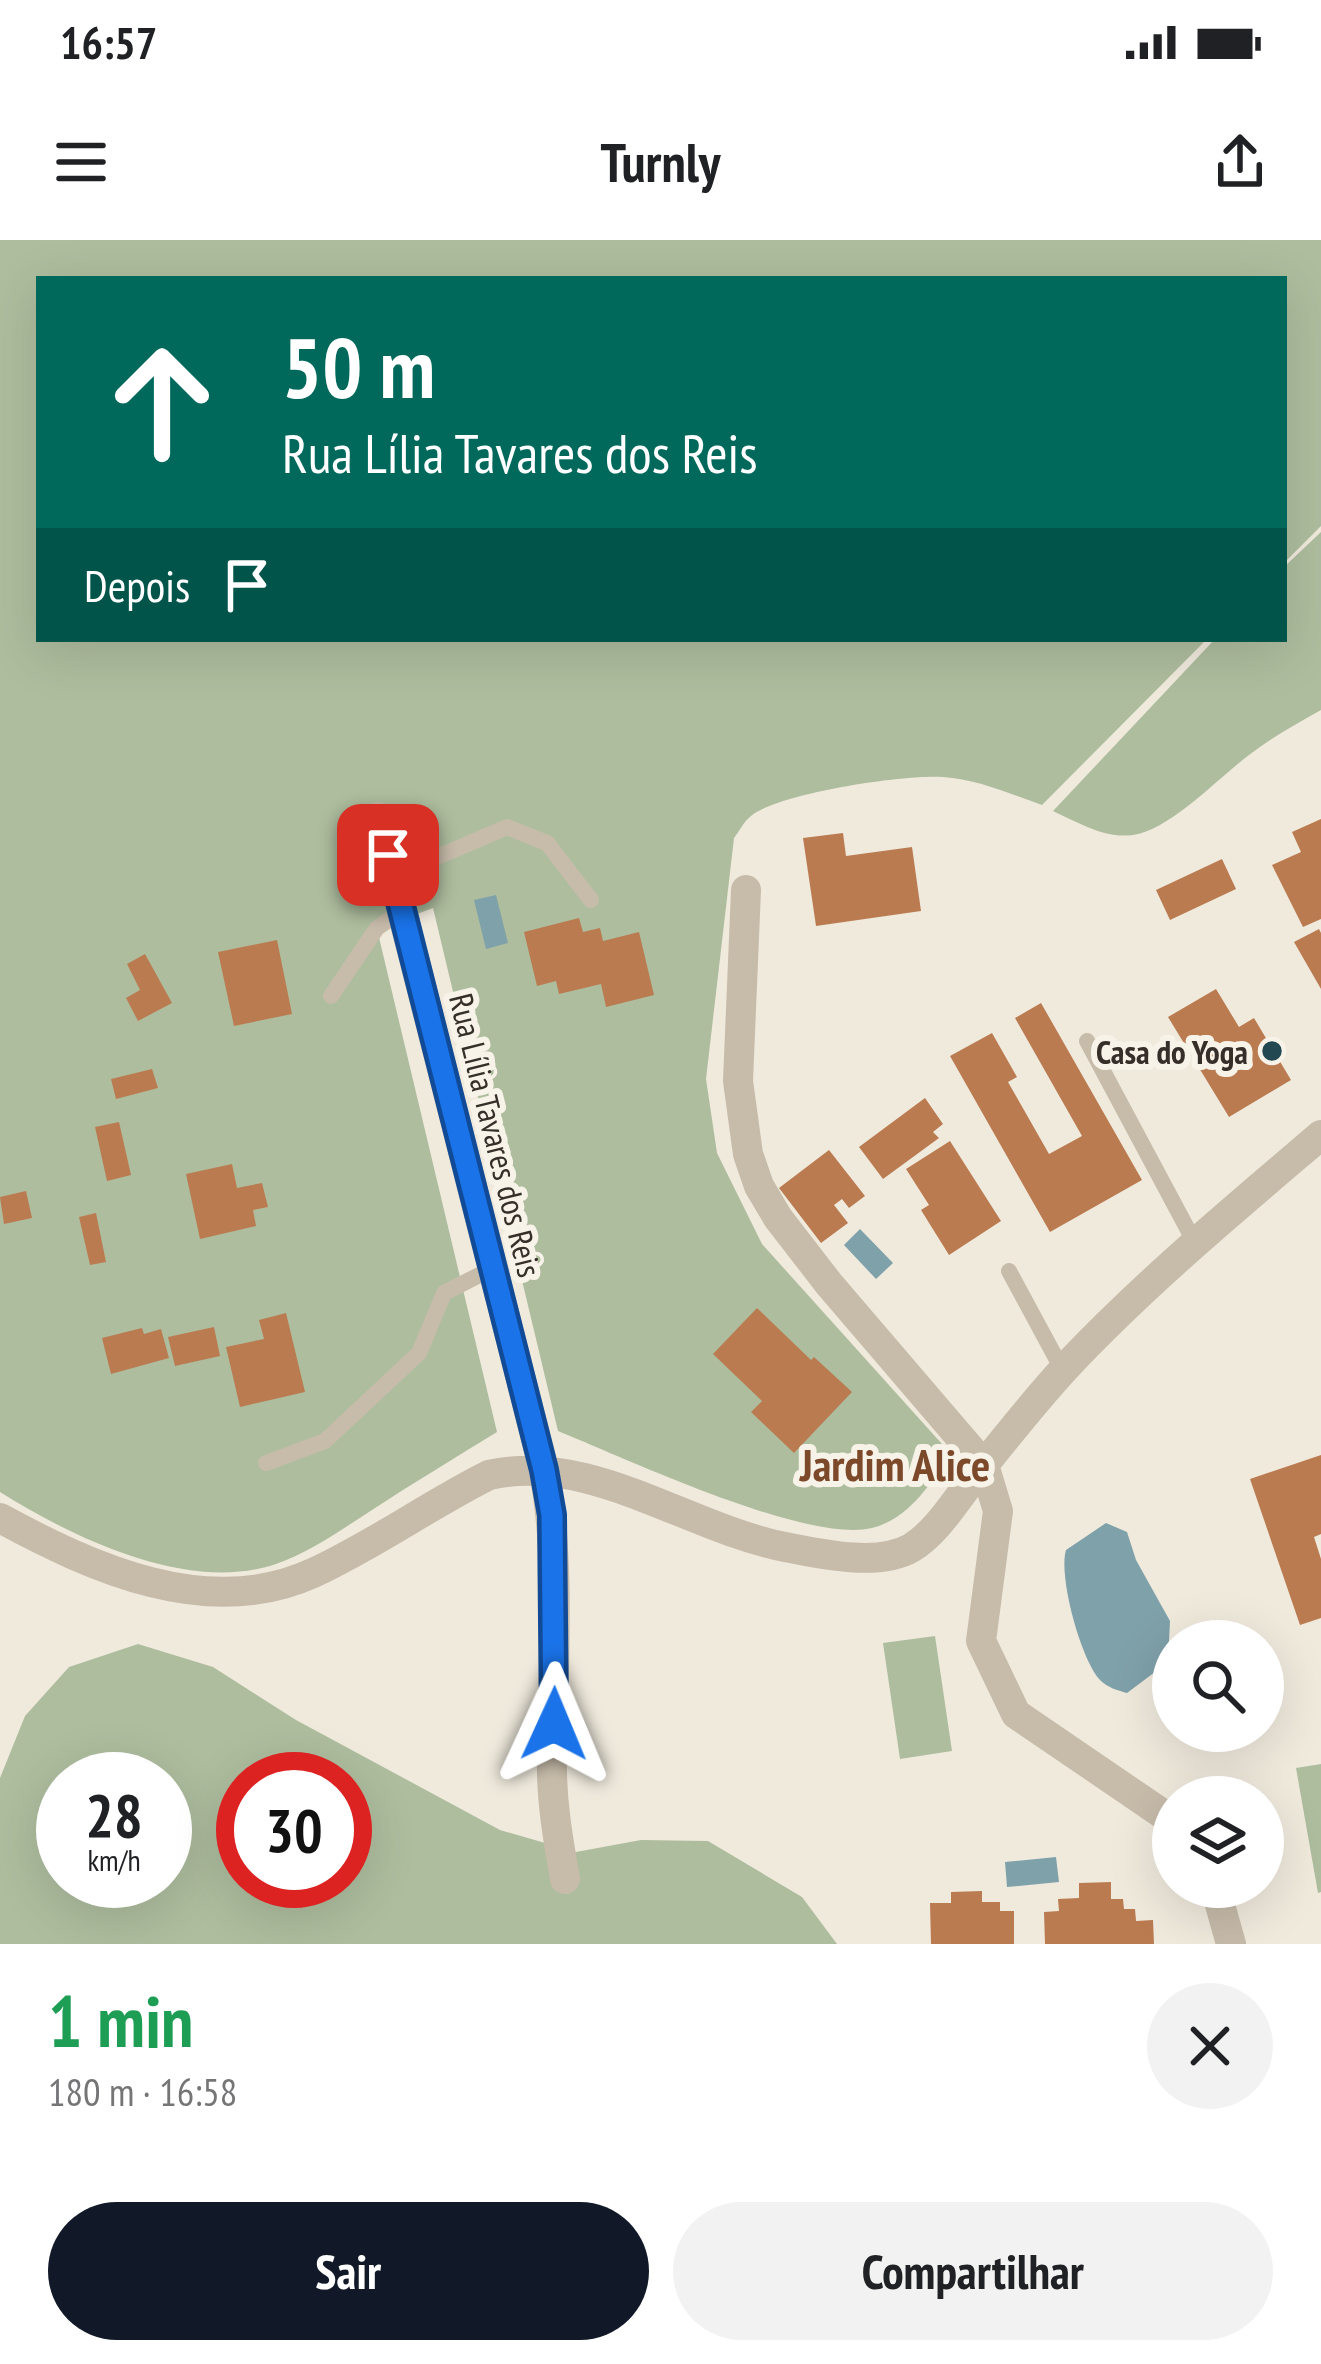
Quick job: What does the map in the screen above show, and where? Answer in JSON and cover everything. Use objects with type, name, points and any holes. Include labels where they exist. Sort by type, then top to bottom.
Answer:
[{"type":"street","name":"Rua Lília Tavares dos Reis","points":[[378,817],[544,1470],[553,1538],[552,1762],[565,1879]]},
{"type":"street","points":[[746,890],[738,1081],[748,1154],[759,1186],[778,1219],[829,1284],[984,1465],[998,1511],[981,1641],[1016,1714],[1152,1807]]},
{"type":"street","points":[[0,1518],[65,1552],[162,1586],[262,1588],[314,1572],[489,1475],[515,1469],[544,1470],[605,1485],[713,1527],[780,1546],[867,1556],[895,1554],[917,1544],[1063,1371],[1140,1292],[1321,1135]]},
{"type":"street","points":[[1221,1908],[1232,1944]]},
{"type":"lane","points":[[331,996],[422,864],[507,827],[548,843],[591,899]]},
{"type":"lane","points":[[1087,1041],[1195,1243]]},
{"type":"lane","points":[[266,1463],[325,1441],[418,1352],[444,1293],[493,1268]]},
{"type":"lane","points":[[1009,1271],[1063,1371]]},
{"type":"green space","points":[[0,240],[1321,240],[1321,526],[1287,560],[1287,276],[36,276],[36,642],[1204,642],[1042,805],[968,781],[901,779],[787,800],[751,816],[734,838],[706,1079],[717,1153],[762,1244],[951,1454],[918,1499],[897,1517],[872,1528],[843,1530],[805,1523],[716,1496],[558,1431],[433,908],[377,929],[497,1432],[314,1547],[276,1564],[242,1571],[206,1572],[133,1556],[62,1527],[0,1492]]},
{"type":"green space","points":[[1321,532],[1321,710],[1257,749],[1178,814],[1147,831],[1112,834],[1053,811],[1212,642],[1287,642],[1287,564]]},
{"type":"green space","points":[[935,1636],[952,1751],[900,1759],[883,1643]]},
{"type":"green space","points":[[138,1644],[213,1667],[355,1752],[216,1752],[216,1908],[372,1908],[372,1761],[500,1830],[576,1852],[641,1840],[708,1841],[802,1897],[837,1944],[0,1944],[0,1778],[25,1716],[69,1667]]},
{"type":"green space","points":[[1321,1764],[1321,1892],[1318,1893],[1296,1768]]},
{"type":"water","points":[[496,895],[508,943],[486,949],[474,900]]},
{"type":"water","points":[[860,1229],[893,1263],[876,1279],[844,1245]]},
{"type":"water","points":[[1106,1523],[1127,1532],[1136,1560],[1169,1620],[1152,1620],[1152,1674],[1127,1693],[1106,1685],[1093,1670],[1068,1597],[1066,1550]]},
{"type":"water","points":[[1056,1857],[1059,1882],[1007,1887],[1005,1862]]},
{"type":"building","points":[[1321,819],[1321,919],[1303,927],[1272,865],[1301,852],[1292,832]]},
{"type":"building","points":[[843,833],[846,856],[912,847],[921,911],[816,926],[803,838]]},
{"type":"building","points":[[1222,859],[1236,889],[1170,920],[1156,890]]},
{"type":"building","points":[[579,918],[583,932],[600,928],[603,941],[639,932],[654,995],[606,1007],[601,984],[559,994],[556,981],[537,986],[524,932]]},
{"type":"building","points":[[1319,929],[1321,933],[1321,989],[1294,942]]},
{"type":"building","points":[[277,940],[292,1014],[234,1026],[218,952]]},
{"type":"building","points":[[145,954],[172,1003],[138,1021],[126,998],[140,990],[127,964]]},
{"type":"building","points":[[1216,989],[1239,1027],[1254,1018],[1291,1080],[1229,1117],[1168,1017]]},
{"type":"building","points":[[1041,1003],[1142,1180],[1050,1232],[950,1056],[992,1033],[1017,1077],[1008,1082],[1049,1154],[1082,1136],[1015,1018]]},
{"type":"building","points":[[152,1069],[158,1088],[116,1099],[111,1079]]},
{"type":"building","points":[[925,1098],[943,1124],[933,1132],[939,1138],[883,1179],[859,1147]]},
{"type":"building","points":[[119,1122],[131,1175],[107,1181],[95,1127]]},
{"type":"building","points":[[950,1141],[1001,1221],[949,1255],[921,1210],[929,1205],[906,1169]]},
{"type":"building","points":[[829,1150],[865,1196],[849,1208],[842,1199],[834,1205],[848,1223],[821,1243],[779,1188]]},
{"type":"building","points":[[232,1164],[237,1188],[262,1183],[268,1207],[253,1210],[256,1226],[200,1239],[186,1174]]},
{"type":"building","points":[[26,1191],[32,1218],[4,1224],[0,1197]]},
{"type":"building","points":[[96,1213],[106,1262],[90,1265],[79,1217]]},
{"type":"building","points":[[757,1308],[852,1392],[794,1453],[751,1412],[762,1401],[713,1354]]},
{"type":"building","points":[[286,1313],[305,1392],[240,1407],[226,1347],[264,1339],[259,1320]]},
{"type":"building","points":[[214,1327],[220,1356],[175,1366],[168,1337]]},
{"type":"building","points":[[142,1328],[144,1334],[161,1329],[169,1358],[111,1374],[102,1338]]},
{"type":"building","points":[[1321,1455],[1321,1534],[1314,1537],[1321,1559],[1321,1618],[1300,1625],[1250,1479]]},
{"type":"building","points":[[1111,1882],[1111,1899],[1123,1899],[1124,1909],[1135,1909],[1136,1921],[1153,1920],[1154,1944],[1045,1944],[1044,1912],[1059,1911],[1058,1899],[1079,1898],[1079,1883]]},
{"type":"building","points":[[982,1891],[982,1902],[1000,1902],[1000,1911],[1014,1911],[1014,1944],[931,1944],[930,1903],[951,1903],[951,1892]]},
{"type":"place","name":"Casa do Yoga","points":[[1272,1051]]},
{"type":"district","name":"Jardim Alice","points":[[895,1464]]},
{"type":"route","points":[[388,855],[544,1470],[552,1515],[554,1724]]}]
